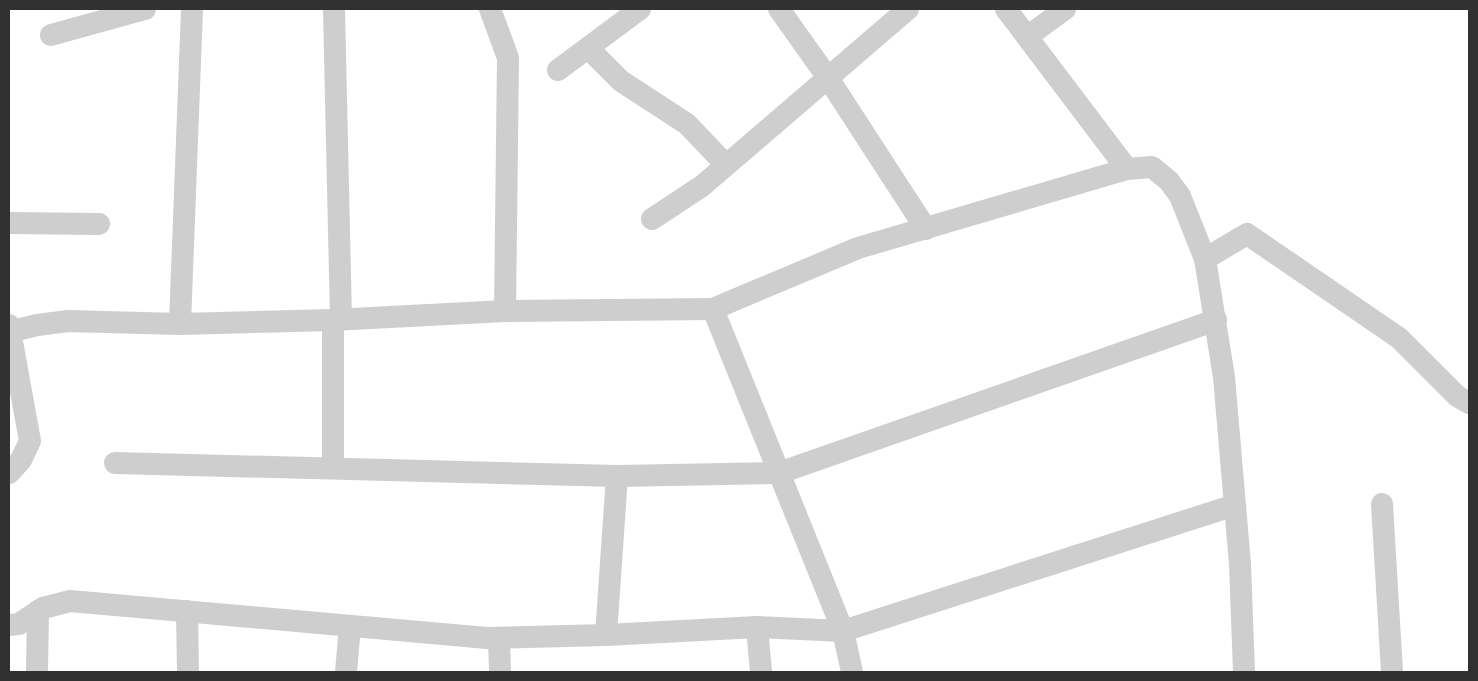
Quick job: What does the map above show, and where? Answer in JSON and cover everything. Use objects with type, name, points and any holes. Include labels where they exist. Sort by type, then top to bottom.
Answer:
[{"type":"street","points":[[51,35],[145,9]]},
{"type":"street","points":[[180,324],[192,9]]},
{"type":"street","points":[[333,468],[337,319],[334,9]]},
{"type":"street","points":[[490,9],[508,58],[505,311]]},
{"type":"street","points":[[558,70],[640,9]]},
{"type":"street","points":[[779,9],[828,78],[926,229]]},
{"type":"street","points":[[652,218],[702,186],[908,9]]},
{"type":"street","points":[[1006,9],[1127,168]]},
{"type":"street","points":[[1027,37],[1065,9]]},
{"type":"street","points":[[588,48],[621,81],[688,124],[726,165]]},
{"type":"street","points":[[9,473],[21,460],[30,440],[9,329],[68,321],[180,324],[505,311],[713,309],[858,248],[1127,168],[1152,167],[1169,181],[1180,196],[1205,259],[1224,377],[1240,564],[1244,672]]},
{"type":"street","points":[[9,223],[99,224]]},
{"type":"street","points":[[1205,259],[1247,234],[1399,338],[1456,396],[1469,403]]},
{"type":"street","points":[[713,309],[843,631],[852,672]]},
{"type":"street","points":[[115,463],[617,476],[778,473],[1216,320]]},
{"type":"street","points":[[606,635],[617,476]]},
{"type":"street","points":[[1382,504],[1392,672]]},
{"type":"street","points":[[9,625],[19,624],[43,608],[70,600],[499,638],[606,635],[757,626],[843,631],[1235,505]]},
{"type":"street","points":[[38,611],[38,672]]},
{"type":"street","points":[[187,611],[188,672]]},
{"type":"street","points":[[346,672],[350,626]]},
{"type":"street","points":[[757,626],[761,672]]},
{"type":"street","points":[[499,638],[500,672]]}]
